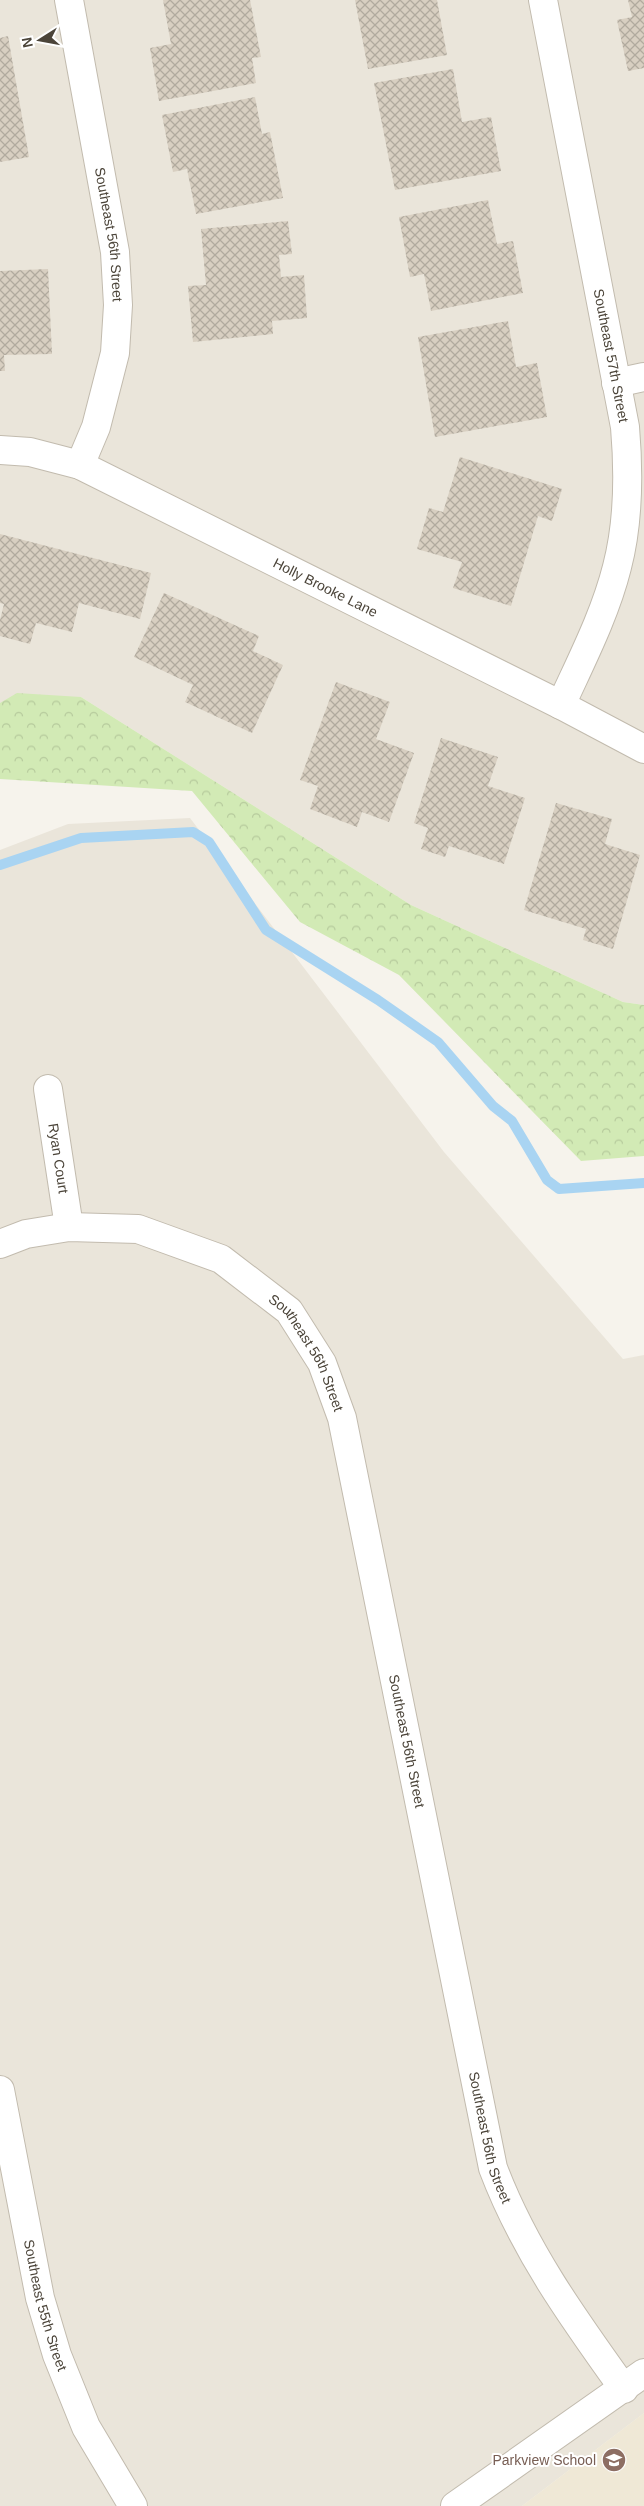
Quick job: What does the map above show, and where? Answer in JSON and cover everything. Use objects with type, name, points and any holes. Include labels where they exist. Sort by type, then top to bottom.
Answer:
[{"type":"street","name":"Southeast 56th Street","points":[[69,0],[115,252],[118,305],[115,353],[96,427],[80,465]]},
{"type":"street","name":"Southeast 57th Street","points":[[542,0],[625,427],[628,468],[626,520],[614,576],[592,637],[561,705]]},
{"type":"street","points":[[616,383],[644,378]]},
{"type":"street","name":"Holly Brooke Lane","points":[[0,450],[30,452],[80,465],[561,705],[644,749]]},
{"type":"street","name":"Ryan Court","points":[[48,1089],[69,1228]]},
{"type":"street","name":"Southeast 56th Street","points":[[0,1244],[26,1234],[69,1228],[138,1229],[221,1259],[290,1311],[322,1362],[342,1418],[493,2168],[507,2204],[532,2253],[562,2302],[634,2381]]},
{"type":"street","name":"Southeast 55th Street","points":[[0,2090],[40,2298],[57,2355],[86,2427],[133,2506]]},
{"type":"street","points":[[455,2506],[634,2381]]},
{"type":"shaded area","points":[[0,0],[644,0],[644,1005],[623,1002],[411,905],[81,697],[0,703]]},
{"type":"shaded area","points":[[190,818],[444,1152],[623,1359],[644,1355],[644,2413],[522,2506],[0,2506],[0,850],[68,824]]},
{"type":"shaded area","name":"Parkview School","points":[[644,2413],[644,2506],[522,2506]]},
{"type":"green space","points":[[17,693],[81,697],[411,905],[623,1002],[644,1005],[644,1156],[581,1161],[399,975],[300,922],[192,791],[0,779],[0,703]]},
{"type":"building","points":[[163,0],[250,0],[261,57],[252,58],[256,83],[159,101],[150,48],[171,44]]},
{"type":"building","points":[[355,0],[437,0],[447,55],[368,69]]},
{"type":"building","points":[[628,0],[644,0],[644,68],[628,71],[617,20],[632,17]]},
{"type":"building","points":[[8,36],[29,157],[0,162],[0,38]]},
{"type":"building","points":[[453,69],[462,122],[491,117],[501,171],[395,190],[374,83]]},
{"type":"building","points":[[255,97],[262,134],[270,132],[283,198],[196,214],[187,169],[173,172],[162,115]]},
{"type":"building","points":[[488,200],[497,244],[513,241],[523,293],[431,311],[424,274],[410,277],[399,217]]},
{"type":"building","points":[[288,221],[292,254],[279,255],[281,277],[304,275],[307,318],[272,321],[273,334],[193,342],[188,286],[206,285],[201,229]]},
{"type":"building","points":[[48,269],[52,354],[4,355],[5,371],[0,371],[0,271]]},
{"type":"building","points":[[508,321],[516,367],[537,363],[547,417],[435,437],[418,337]]},
{"type":"building","points":[[460,457],[562,489],[552,521],[538,516],[511,606],[453,588],[462,562],[417,549],[429,508],[443,512]]},
{"type":"building","points":[[0,534],[151,573],[140,619],[79,603],[72,632],[36,623],[30,644],[0,636],[0,620],[4,604],[0,603]]},
{"type":"building","points":[[164,593],[259,636],[253,651],[283,665],[252,733],[185,702],[193,685],[134,657]]},
{"type":"building","points":[[336,682],[390,702],[376,739],[414,753],[389,822],[362,812],[357,827],[310,809],[318,786],[300,780]]},
{"type":"building","points":[[441,738],[498,757],[488,786],[525,798],[504,864],[449,846],[445,857],[421,849],[428,828],[414,823]]},
{"type":"building","points":[[556,803],[612,819],[605,844],[640,855],[613,949],[583,940],[586,929],[524,910]]},
{"type":"waterway","points":[[0,865],[81,838],[193,832],[209,842],[266,930],[378,1000],[438,1042],[493,1106],[512,1121],[547,1180],[559,1189],[644,1183]]},
{"type":"place","name":"Parkview School","points":[[614,2460]]}]
